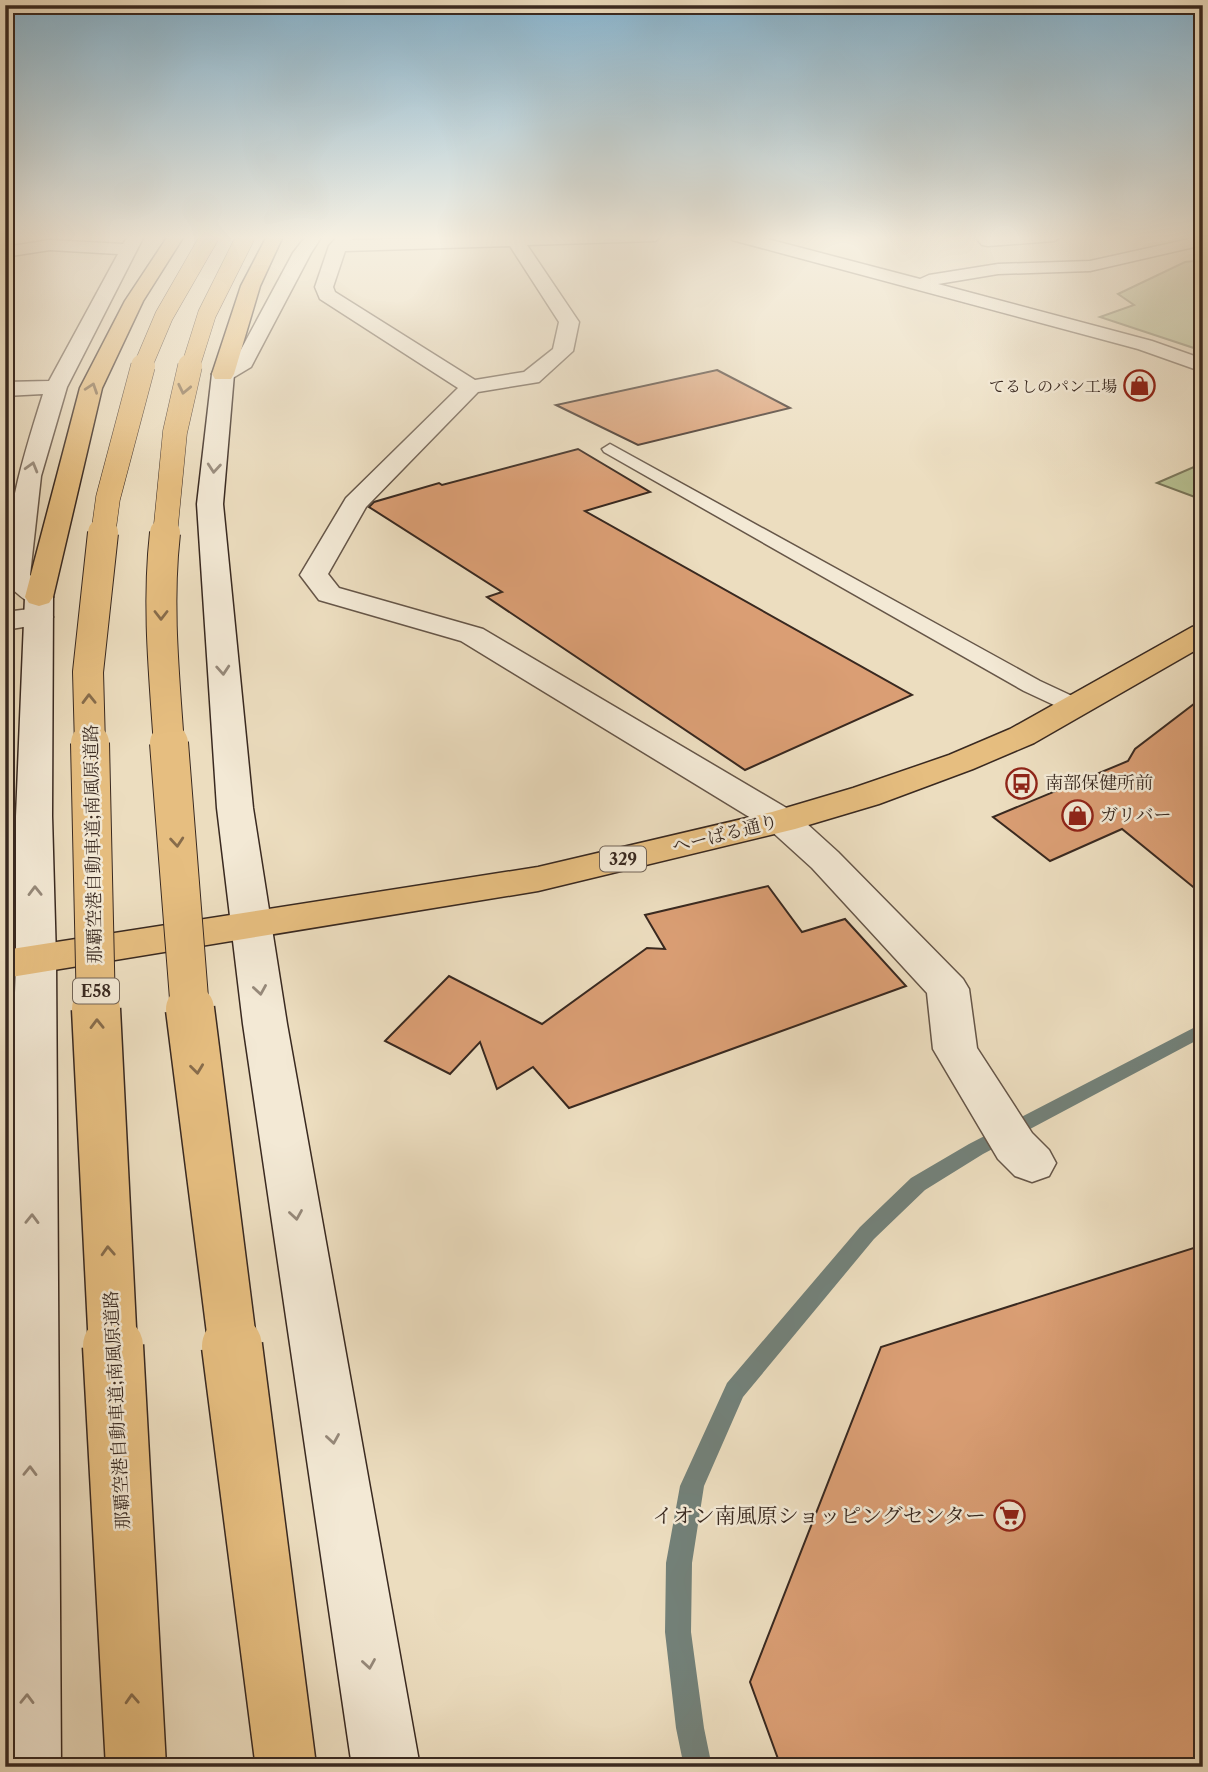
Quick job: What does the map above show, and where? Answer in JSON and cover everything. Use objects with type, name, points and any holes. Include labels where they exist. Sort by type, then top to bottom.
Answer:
[{"type":"highway","points":[[27,611],[91,388],[125,319]]},
{"type":"highway","name":"那覇空港自動車道;南風原道路","points":[[136,1767],[97,1043],[88,672],[108,498],[139,375],[163,319]]},
{"type":"highway","points":[[205,319],[188,373],[175,432],[161,569],[162,652],[190,1014],[286,1767]]},
{"type":"highway","points":[[223,374],[239,319]]},
{"type":"highway","name":"へーばる通り","points":[[15,966],[250,923],[538,878],[782,821],[866,796],[961,762],[1022,736],[1203,633]]},
{"type":"street","points":[[27,1767],[15,966],[34,816],[27,611],[16,577],[29,476],[56,387],[92,319]]},
{"type":"street","points":[[267,319],[244,363],[223,374],[211,504],[232,782],[250,923],[386,1767]]},
{"type":"street","points":[[364,319],[471,387]]},
{"type":"street","points":[[567,319],[569,322],[563,351],[531,377],[471,387],[355,503],[314,575],[329,594],[472,635],[782,821],[825,860],[948,989],[955,1049],[1024,1155]]},
{"type":"street","points":[[1049,319],[1145,345],[1203,366]]},
{"type":"street","points":[[5,388],[56,387]]},
{"type":"lane","points":[[610,449],[1020,679],[1077,707]]},
{"type":"green space","points":[[1105,319],[1203,319],[1203,351]]},
{"type":"green space","points":[[1203,463],[1203,500],[1157,483]]},
{"type":"building","points":[[717,370],[790,408],[638,445],[556,405]]},
{"type":"building","points":[[578,449],[650,492],[585,511],[912,695],[745,770],[487,597],[502,592],[369,507],[374,502],[439,483],[442,485]]},
{"type":"building","points":[[1203,697],[1203,895],[1122,829],[1050,861],[993,817],[1128,761],[1135,749]]},
{"type":"building","points":[[768,886],[802,932],[845,919],[906,986],[569,1108],[533,1067],[497,1089],[480,1042],[450,1074],[385,1041],[449,976],[542,1024],[647,948],[665,949],[645,915]]},
{"type":"building","name":"イオン南風原ショッピングセンター","points":[[1203,1245],[1203,1767],[781,1767],[750,1682],[881,1347]]},
{"type":"waterway","points":[[698,1767],[690,1728],[678,1632],[679,1563],[692,1486],[735,1390],[867,1233],[918,1184],[976,1149],[1203,1029]]},
{"type":"place","name":"てるしのパン工場","points":[[1140,386]]},
{"type":"place","name":"南部保健所前","points":[[1022,783]]},
{"type":"place","name":"ガリバー","points":[[1077,815]]},
{"type":"place","name":"イオン南風原ショッピングセンター","points":[[1009,1515]]}]
